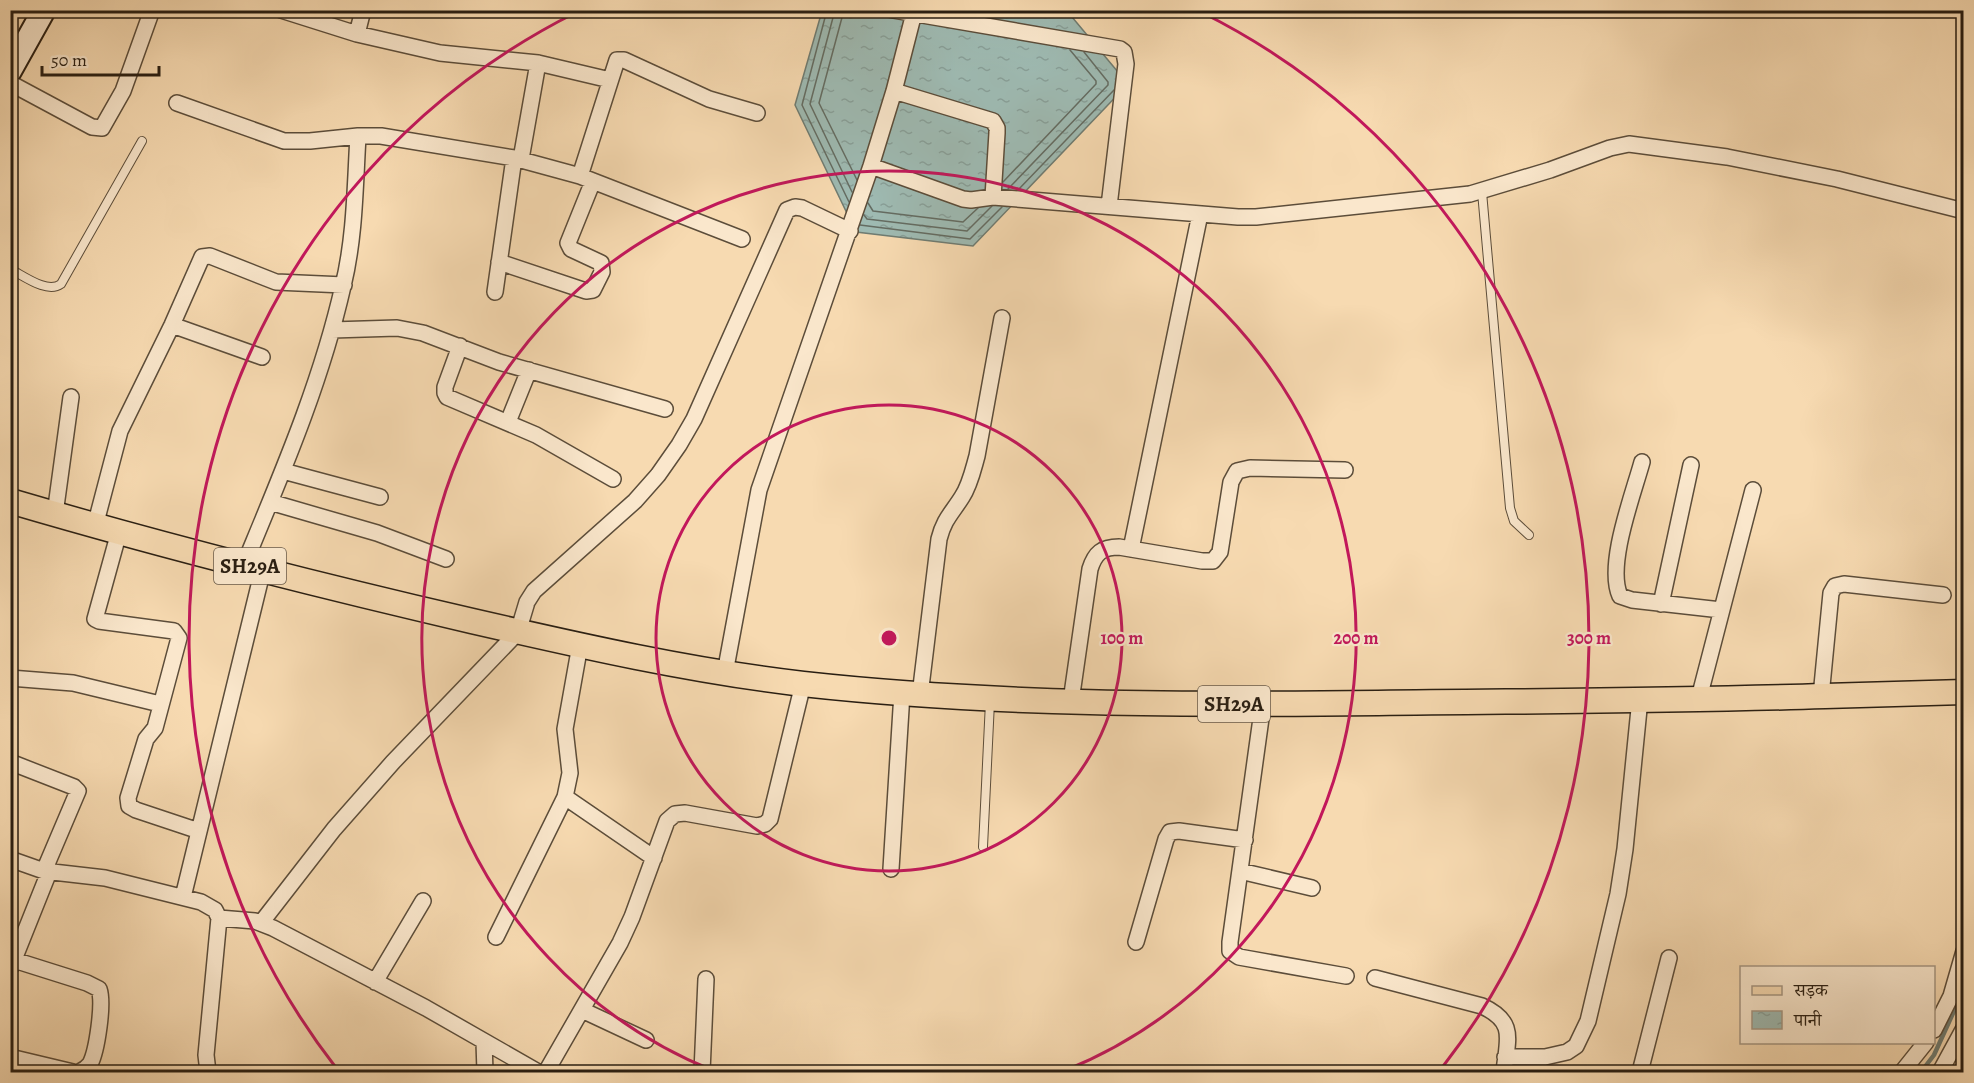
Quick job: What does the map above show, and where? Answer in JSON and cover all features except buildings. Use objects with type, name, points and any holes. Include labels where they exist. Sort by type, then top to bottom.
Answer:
[{"type":"main road","name":"SH29A","points":[[10,501],[95,526],[369,597],[507,629],[725,673],[803,684],[911,694],[1185,705],[1964,692]]},
{"type":"street","points":[[10,71],[44,10]]},
{"type":"street","points":[[10,83],[92,127],[102,128],[123,91],[152,10]]},
{"type":"street","points":[[281,10],[357,34],[456,56],[538,63],[610,80]]},
{"type":"street","points":[[357,34],[363,10]]},
{"type":"street","points":[[893,10],[1112,46],[1124,52],[1126,64],[1109,206]]},
{"type":"street","points":[[725,673],[759,490],[850,231],[894,92],[914,13]]},
{"type":"street","points":[[499,261],[586,291],[593,290],[603,269],[601,263],[571,249],[568,243],[617,60],[624,60],[709,99],[757,113]]},
{"type":"street","points":[[495,292],[518,158],[538,63]]},
{"type":"street","points":[[894,92],[993,121],[997,128],[993,197]]},
{"type":"street","points":[[177,103],[284,141],[358,136],[388,137],[518,158],[587,178],[742,239]]},
{"type":"street","points":[[183,897],[199,831],[253,567],[270,502],[310,404],[344,285],[351,240],[358,136]]},
{"type":"street","points":[[871,166],[963,199],[993,197],[1238,217],[1282,215],[1482,192],[1610,148],[1629,144],[1727,157],[1837,179],[1964,211]]},
{"type":"street","points":[[261,923],[334,830],[507,629],[534,591],[635,501],[658,475],[694,419],[787,210],[795,207],[802,208],[850,231]]},
{"type":"street","points":[[1131,549],[1200,214]]},
{"type":"street","points":[[95,526],[120,430],[172,325],[199,260],[204,256],[210,256],[276,282],[344,285]]},
{"type":"street","points":[[891,869],[911,694],[939,539],[944,522],[962,498],[971,479],[1002,318]]},
{"type":"street","points":[[172,325],[262,357]]},
{"type":"street","points":[[332,330],[382,328],[411,330],[438,337],[500,362],[665,409]]},
{"type":"street","points":[[460,346],[445,387],[445,395],[536,435],[612,479]]},
{"type":"street","points":[[508,422],[529,370]]},
{"type":"street","points":[[55,514],[71,397]]},
{"type":"street","points":[[1642,462],[1617,556],[1616,584],[1620,596],[1626,600],[1721,610]]},
{"type":"street","points":[[1661,604],[1691,465]]},
{"type":"street","points":[[1071,701],[1093,560],[1097,554],[1109,547],[1214,561],[1220,552],[1231,482],[1237,471],[1250,468],[1345,470]]},
{"type":"street","points":[[283,471],[380,497]]},
{"type":"street","points":[[1699,698],[1753,490]]},
{"type":"street","points":[[270,502],[377,533],[446,559]]},
{"type":"street","points":[[119,532],[95,618],[99,621],[168,630],[177,633],[178,641],[155,728],[146,739],[128,798],[129,806],[199,831]]},
{"type":"street","points":[[1821,696],[1831,593],[1835,586],[1844,584],[1943,595]]},
{"type":"street","points":[[496,937],[565,797],[570,773],[565,729],[580,645]]},
{"type":"street","points":[[10,678],[84,684],[160,704]]},
{"type":"street","points":[[546,1072],[620,943],[632,917],[667,821],[675,814],[685,813],[757,825],[768,822],[803,684]]},
{"type":"street","points":[[1505,1057],[1545,1057],[1567,1052],[1576,1046],[1587,1021],[1618,894],[1625,849],[1640,699]]},
{"type":"street","points":[[1263,704],[1230,942],[1232,953],[1239,957],[1346,976]]},
{"type":"street","points":[[10,762],[74,787],[78,791],[12,964],[87,982],[98,987],[101,1001],[93,1057],[86,1069],[79,1072]]},
{"type":"street","points":[[565,797],[654,858]]},
{"type":"street","points":[[1136,942],[1166,838],[1170,832],[1179,831],[1245,840]]},
{"type":"street","points":[[10,859],[46,872],[105,878],[183,897],[201,902],[217,914],[261,923],[375,982],[538,1072]]},
{"type":"street","points":[[1240,871],[1312,888]]},
{"type":"street","points":[[375,982],[423,901]]},
{"type":"street","points":[[208,1072],[206,1055],[217,914]]},
{"type":"street","points":[[1935,1028],[1951,996],[1964,951]]},
{"type":"street","points":[[1640,1072],[1669,958]]},
{"type":"street","points":[[1375,978],[1482,1006],[1493,1011],[1502,1018],[1507,1030],[1504,1072]]},
{"type":"street","points":[[702,1072],[706,979]]},
{"type":"street","points":[[582,1010],[646,1040]]},
{"type":"street","points":[[1940,1072],[1964,1028]]},
{"type":"street","points":[[484,1042],[485,1072]]},
{"type":"street","points":[[1902,1072],[1924,1044]]},
{"type":"street","points":[[10,1057],[73,1072]]},
{"type":"lane","points":[[10,269],[48,287],[57,287],[61,284],[142,141]]},
{"type":"lane","points":[[1482,192],[1510,508],[1514,521],[1529,535]]},
{"type":"lane","points":[[983,848],[990,697]]},
{"type":"water","points":[[822,11],[1067,11],[1128,84],[973,246],[856,232],[795,105]]},
{"type":"waterway","points":[[1921,1072],[1934,1055],[1964,989]]}]
